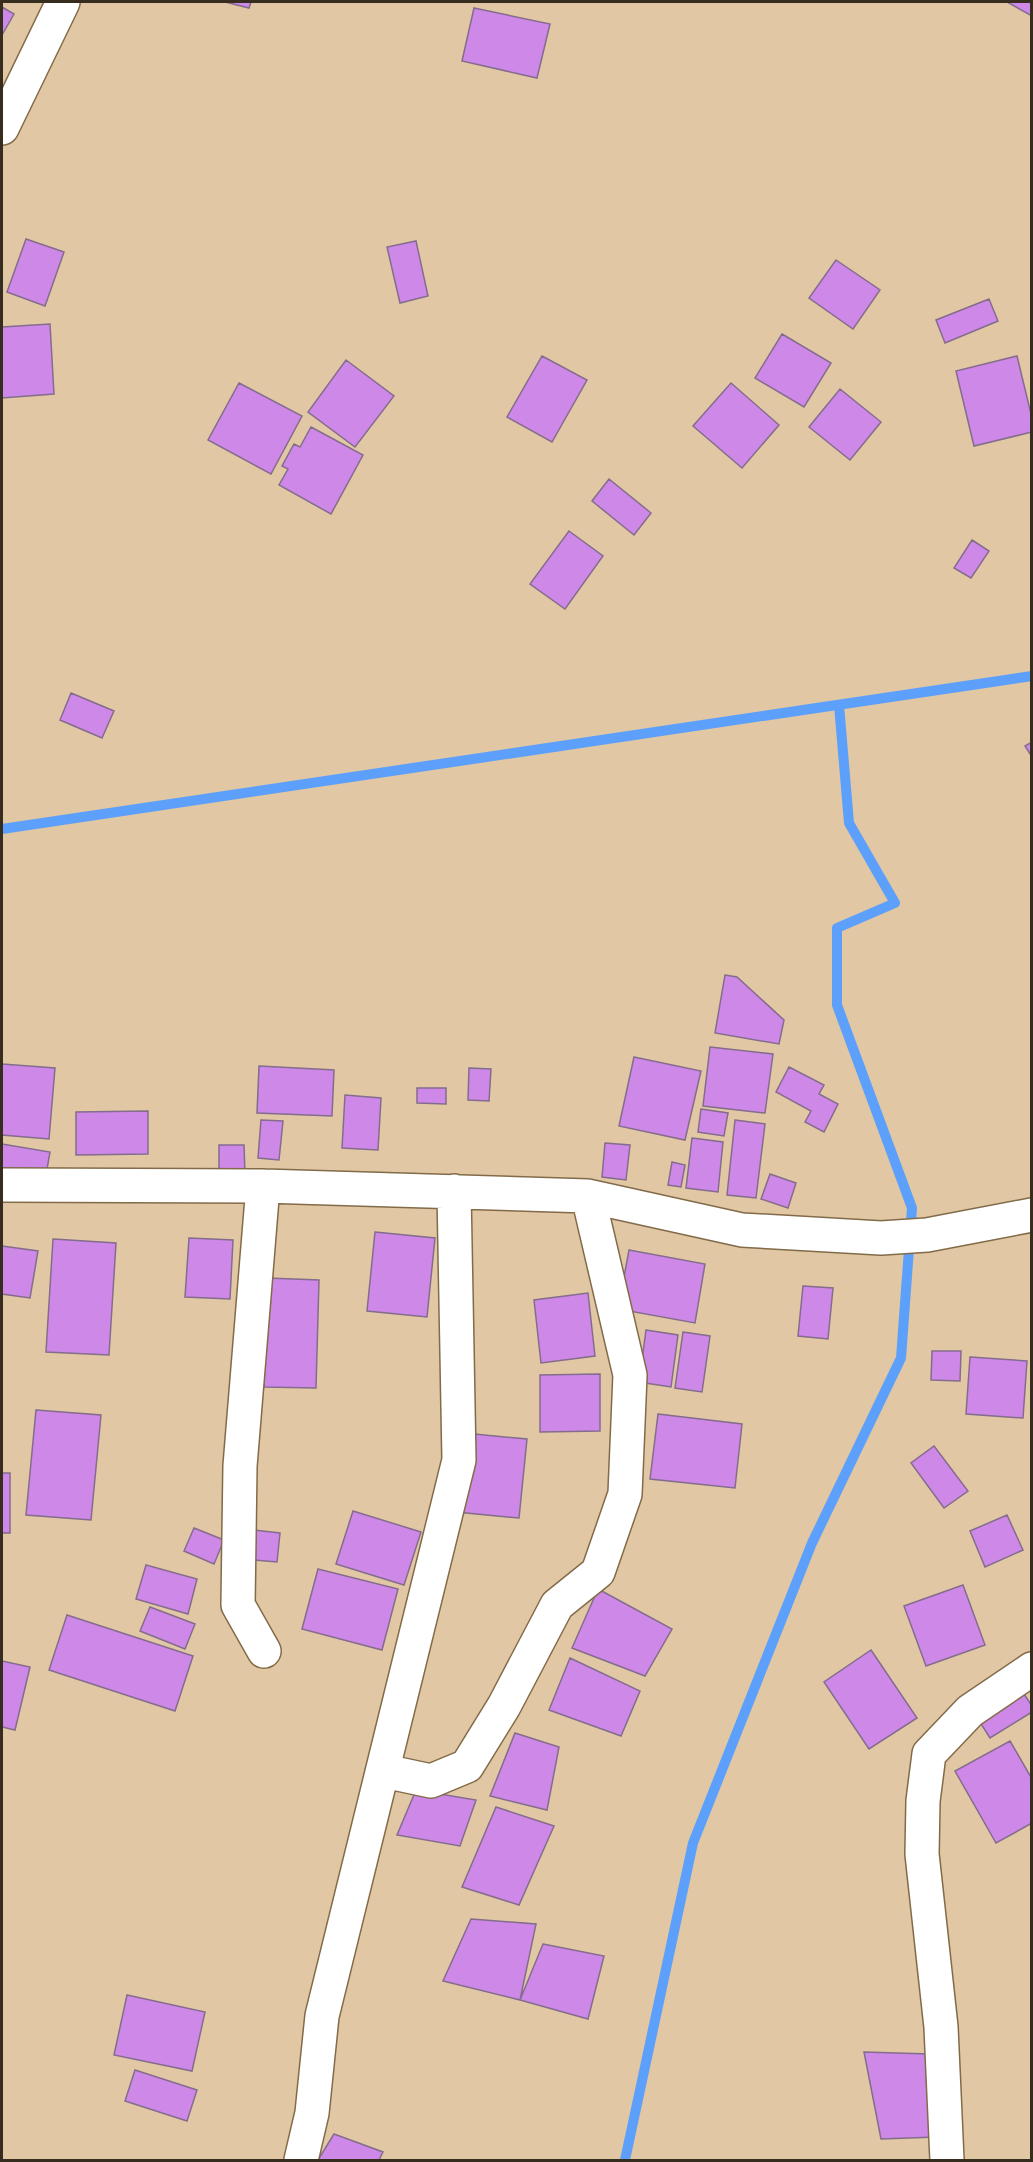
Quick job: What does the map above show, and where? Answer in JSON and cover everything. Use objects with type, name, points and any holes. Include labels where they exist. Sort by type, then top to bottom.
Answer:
[{"type":"street","points":[[2,128],[63,2]]},
{"type":"street","points":[[2,1185],[263,1186],[588,1196],[742,1230],[881,1238],[927,1235],[1032,1215]]},
{"type":"street","points":[[263,1186],[240,1466],[238,1605],[264,1651]]},
{"type":"street","points":[[301,2160],[312,2113],[322,2016],[459,1460],[454,1191]]},
{"type":"street","points":[[384,1771],[431,1781],[467,1766],[504,1706],[557,1605],[598,1572],[625,1494],[630,1375],[588,1196]]},
{"type":"street","points":[[947,2160],[941,2027],[922,1854],[923,1801],[929,1754],[970,1711],[1032,1670]]},
{"type":"building","points":[[225,2],[251,2],[249,8]]},
{"type":"building","points":[[1007,2],[1032,2],[1032,16]]},
{"type":"building","points":[[2,7],[14,14],[2,35]]},
{"type":"building","points":[[474,8],[550,24],[537,78],[462,61]]},
{"type":"building","points":[[26,239],[64,252],[45,306],[7,292]]},
{"type":"building","points":[[416,241],[428,296],[400,303],[387,247]]},
{"type":"building","points":[[836,260],[880,290],[853,329],[809,298]]},
{"type":"building","points":[[989,299],[998,321],[945,343],[936,320]]},
{"type":"building","points":[[50,324],[54,394],[2,398],[2,327]]},
{"type":"building","points":[[782,334],[831,363],[804,407],[755,378]]},
{"type":"building","points":[[542,356],[587,380],[552,442],[507,417]]},
{"type":"building","points":[[1017,356],[1032,418],[1032,432],[974,446],[956,371]]},
{"type":"building","points":[[346,360],[394,396],[355,447],[308,412]]},
{"type":"building","points":[[239,383],[302,416],[271,474],[208,440]]},
{"type":"building","points":[[731,383],[779,425],[742,468],[693,426]]},
{"type":"building","points":[[840,389],[881,422],[850,460],[809,427]]},
{"type":"building","points":[[311,427],[363,455],[331,514],[279,485],[288,469],[282,466],[294,444],[300,447]]},
{"type":"building","points":[[609,479],[651,513],[634,535],[592,501]]},
{"type":"building","points":[[569,531],[603,556],[565,609],[530,584]]},
{"type":"building","points":[[972,540],[989,551],[971,578],[954,568]]},
{"type":"building","points":[[71,693],[114,711],[102,738],[60,720]]},
{"type":"building","points":[[1032,742],[1032,757],[1025,746]]},
{"type":"building","points":[[725,975],[737,977],[784,1020],[779,1044],[715,1033]]},
{"type":"building","points":[[710,1047],[773,1054],[765,1113],[703,1106]]},
{"type":"building","points":[[634,1057],[701,1071],[685,1140],[619,1126]]},
{"type":"building","points":[[2,1064],[55,1068],[49,1139],[2,1135]]},
{"type":"building","points":[[259,1066],[334,1070],[332,1116],[257,1113]]},
{"type":"building","points":[[789,1067],[824,1085],[819,1094],[838,1104],[824,1132],[805,1122],[811,1111],[776,1092]]},
{"type":"building","points":[[469,1068],[491,1069],[489,1101],[468,1100]]},
{"type":"building","points":[[417,1088],[446,1088],[446,1104],[417,1103]]},
{"type":"building","points":[[345,1095],[381,1098],[378,1150],[342,1148]]},
{"type":"building","points":[[701,1109],[728,1113],[724,1136],[698,1132]]},
{"type":"building","points":[[148,1111],[148,1154],[76,1155],[76,1112]]},
{"type":"building","points":[[261,1120],[283,1121],[279,1160],[258,1158]]},
{"type":"building","points":[[735,1120],[765,1124],[756,1198],[727,1195]]},
{"type":"building","points":[[692,1138],[723,1142],[718,1192],[686,1188]]},
{"type":"building","points":[[605,1143],[630,1145],[626,1180],[602,1177]]},
{"type":"building","points":[[2,1144],[50,1152],[46,1175],[2,1168]]},
{"type":"building","points":[[219,1145],[244,1145],[245,1175],[219,1176]]},
{"type":"building","points":[[672,1162],[685,1165],[681,1187],[668,1185]]},
{"type":"building","points":[[770,1174],[796,1183],[788,1208],[761,1199]]},
{"type":"building","points":[[375,1232],[435,1238],[427,1317],[367,1311]]},
{"type":"building","points":[[189,1238],[233,1240],[230,1299],[185,1297]]},
{"type":"building","points":[[53,1239],[116,1243],[109,1355],[46,1352]]},
{"type":"building","points":[[2,1246],[38,1251],[30,1298],[2,1294]]},
{"type":"building","points":[[629,1250],[705,1264],[695,1323],[618,1309]]},
{"type":"building","points":[[267,1278],[319,1280],[316,1388],[264,1387]]},
{"type":"building","points":[[803,1286],[833,1288],[828,1339],[798,1336]]},
{"type":"building","points":[[588,1293],[595,1356],[541,1363],[534,1300]]},
{"type":"building","points":[[646,1330],[678,1335],[671,1387],[639,1382]]},
{"type":"building","points":[[683,1332],[710,1336],[702,1392],[675,1388]]},
{"type":"building","points":[[932,1351],[961,1351],[960,1381],[931,1380]]},
{"type":"building","points":[[970,1357],[1027,1361],[1023,1418],[966,1414]]},
{"type":"building","points":[[600,1374],[600,1431],[540,1432],[540,1375]]},
{"type":"building","points":[[36,1410],[101,1415],[91,1520],[26,1515]]},
{"type":"building","points":[[658,1414],[742,1424],[735,1488],[650,1479]]},
{"type":"building","points":[[464,1433],[527,1439],[519,1518],[456,1512]]},
{"type":"building","points":[[934,1446],[968,1491],[944,1508],[911,1463]]},
{"type":"building","points":[[2,1473],[10,1473],[10,1533],[2,1533]]},
{"type":"building","points":[[353,1511],[421,1532],[404,1585],[336,1564]]},
{"type":"building","points":[[1007,1515],[1023,1550],[985,1567],[970,1531]]},
{"type":"building","points":[[194,1528],[224,1540],[214,1564],[184,1551]]},
{"type":"building","points":[[245,1529],[280,1533],[277,1562],[242,1559]]},
{"type":"building","points":[[146,1565],[197,1579],[188,1614],[136,1599]]},
{"type":"building","points":[[318,1569],[398,1589],[382,1650],[302,1629]]},
{"type":"building","points":[[963,1585],[985,1645],[926,1666],[904,1606]]},
{"type":"building","points":[[598,1589],[672,1629],[645,1676],[572,1648]]},
{"type":"building","points":[[150,1607],[195,1624],[185,1649],[140,1631]]},
{"type":"building","points":[[67,1615],[193,1656],[175,1711],[49,1670]]},
{"type":"building","points":[[871,1650],[917,1718],[869,1749],[824,1682]]},
{"type":"building","points":[[570,1658],[640,1691],[621,1736],[549,1710]]},
{"type":"building","points":[[2,1661],[30,1667],[15,1730],[2,1727]]},
{"type":"building","points":[[1020,1688],[1032,1706],[1032,1712],[990,1738],[976,1716]]},
{"type":"building","points":[[515,1733],[559,1747],[547,1810],[490,1796]]},
{"type":"building","points":[[1010,1741],[1032,1779],[1032,1823],[996,1843],[955,1771]]},
{"type":"building","points":[[416,1790],[476,1800],[460,1846],[397,1835]]},
{"type":"building","points":[[496,1807],[554,1826],[519,1905],[462,1887]]},
{"type":"building","points":[[471,1919],[536,1924],[520,2000],[443,1981]]},
{"type":"building","points":[[543,1944],[604,1956],[588,2019],[520,2000]]},
{"type":"building","points":[[127,1995],[205,2012],[192,2071],[114,2055]]},
{"type":"building","points":[[864,2052],[929,2054],[936,2137],[881,2139]]},
{"type":"building","points":[[135,2070],[197,2090],[187,2121],[125,2101]]},
{"type":"building","points":[[334,2134],[383,2152],[379,2160],[318,2160]]},
{"type":"waterway","points":[[2,829],[1032,676]]},
{"type":"waterway","points":[[625,2160],[693,1843],[812,1543],[901,1358],[912,1208],[837,1005],[837,928],[895,903],[849,823],[839,705]]}]
